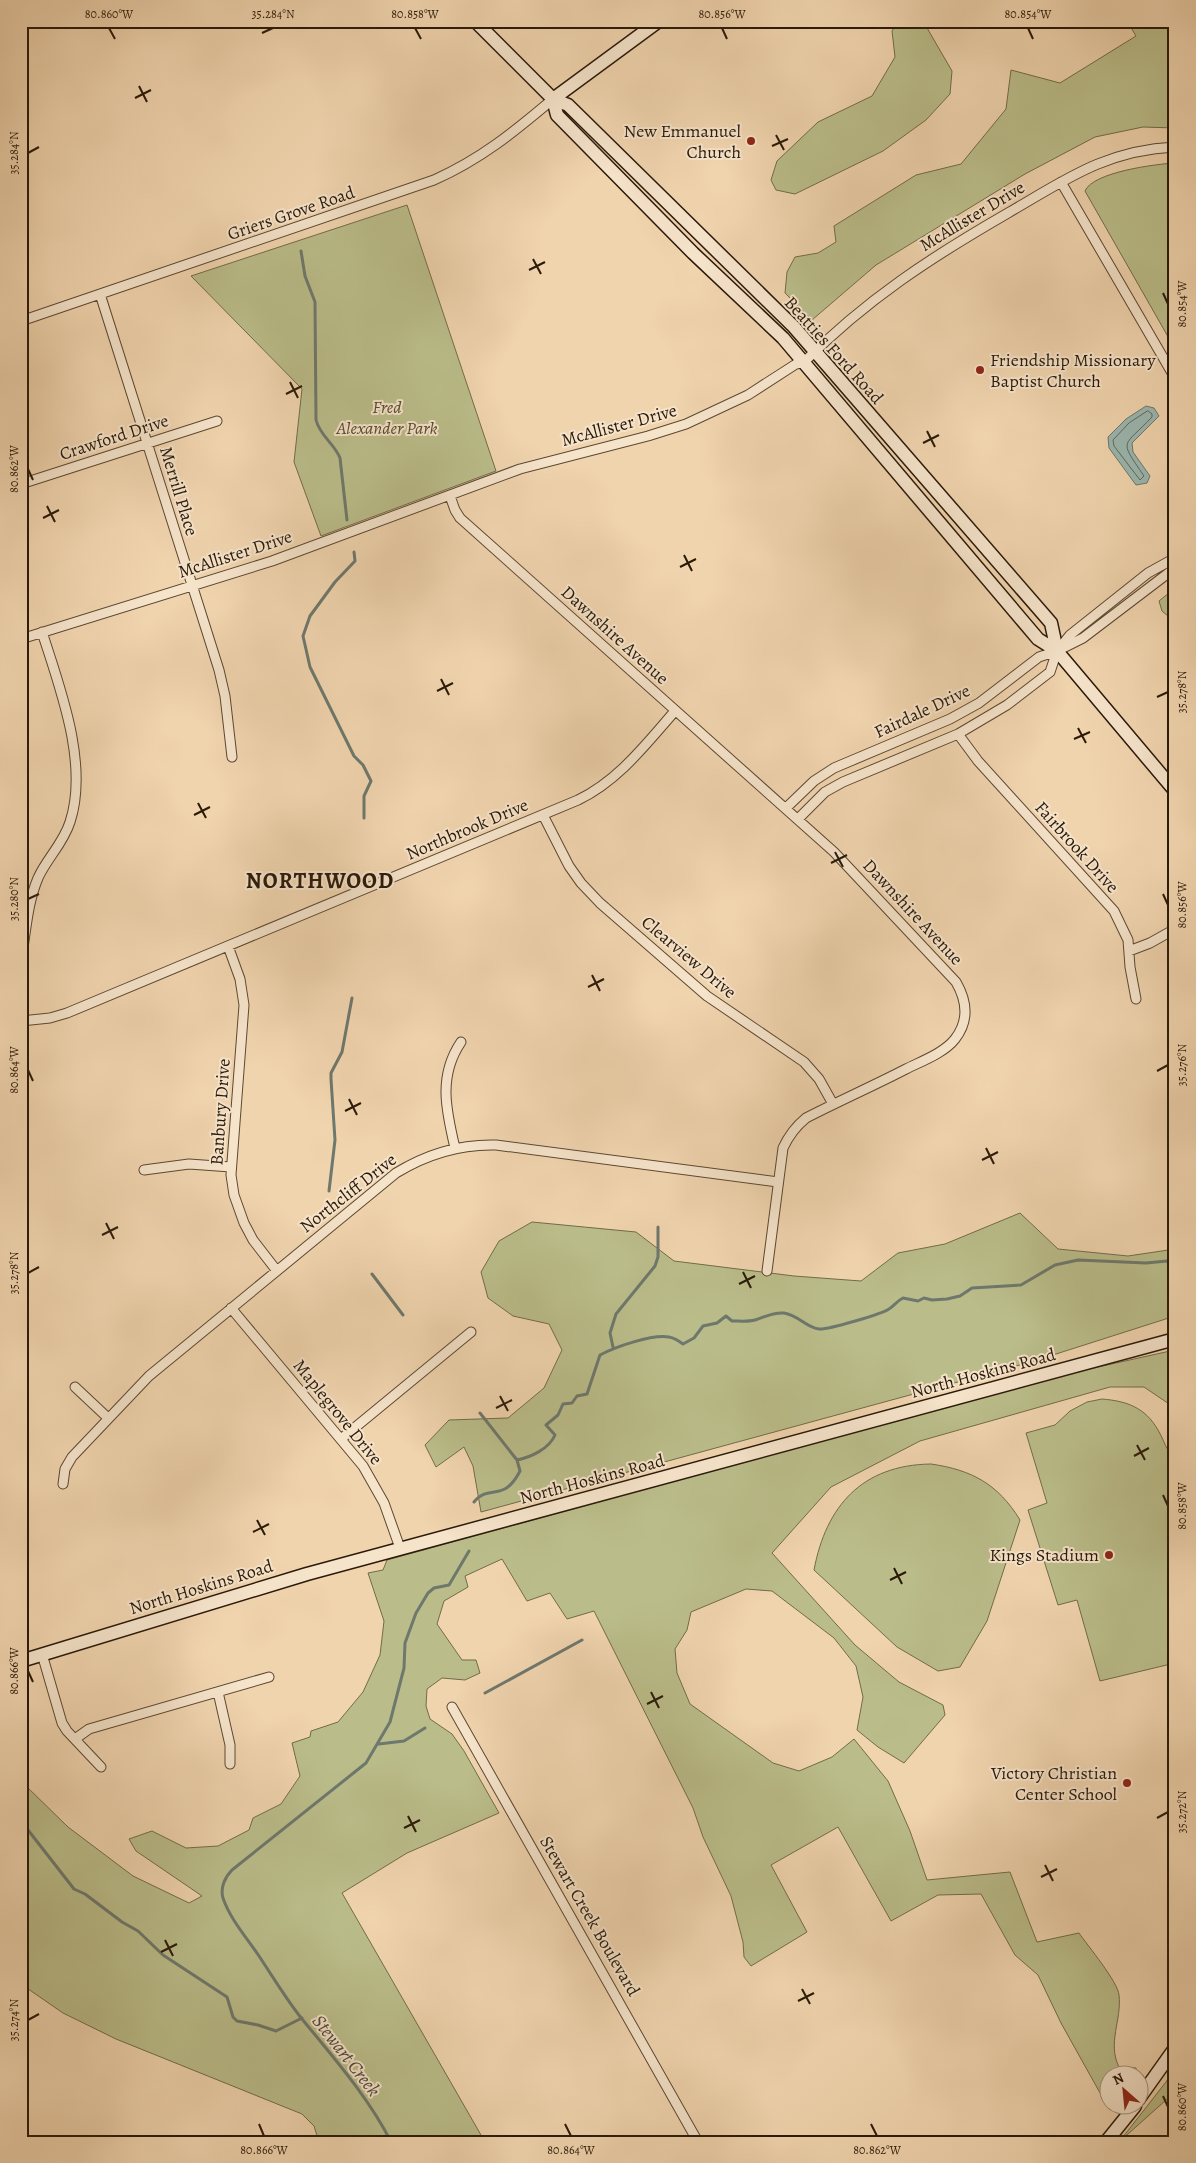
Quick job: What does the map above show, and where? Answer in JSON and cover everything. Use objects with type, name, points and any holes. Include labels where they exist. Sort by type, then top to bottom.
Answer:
[{"type":"main road","name":"Beatties Ford Road","points":[[475,21],[553,99],[568,104],[794,327],[1051,623],[1057,651]]},
{"type":"main road","points":[[553,99],[659,21]]},
{"type":"main road","name":"Beatties Ford Road","points":[[553,99],[557,115],[693,253],[783,338],[1038,639],[1057,651],[1175,791]]},
{"type":"main road","name":"North Hoskins Road","points":[[21,1661],[246,1592],[400,1548],[1175,1338]]},
{"type":"main road","points":[[1148,2086],[1175,2048]]},
{"type":"main road","points":[[1106,2142],[1127,2116]]},
{"type":"street","name":"Griers Grove Road","points":[[21,321],[434,180],[476,159],[506,139],[553,99]]},
{"type":"street","name":"McAllister Drive","points":[[21,639],[272,561],[520,469],[648,436],[686,424],[732,404],[796,364],[803,363],[835,331],[906,275],[1062,182],[1110,158],[1144,150],[1175,148]]},
{"type":"street","points":[[1062,182],[1175,378]]},
{"type":"street","name":"Merrill Place","points":[[100,294],[219,670],[232,757]]},
{"type":"street","name":"Crawford Drive","points":[[21,484],[217,421]]},
{"type":"street","name":"Dawnshire Avenue","points":[[450,496],[460,518],[786,808],[857,875],[956,982],[965,1002],[964,1022],[960,1032],[947,1046],[920,1062],[806,1118],[788,1136],[783,1148],[766,1271]]},
{"type":"street","points":[[1057,651],[1070,635],[1122,592],[1151,571],[1175,558]]},
{"type":"street","points":[[1057,651],[1083,638],[1175,568]]},
{"type":"street","points":[[21,960],[33,891],[39,876],[59,847],[67,830],[74,804],[76,787],[71,731],[42,632]]},
{"type":"street","name":"Fairdale Drive","points":[[786,808],[814,781],[834,768],[891,745],[966,710],[1007,683],[1039,657],[1057,651]]},
{"type":"street","name":"Fairdale Drive","points":[[798,819],[826,792],[843,782],[958,734],[1007,705],[1050,672],[1057,651]]},
{"type":"street","name":"Northbrook Drive","points":[[21,1021],[50,1018],[68,1013],[578,800],[606,784],[635,757],[675,710]]},
{"type":"street","points":[[966,710],[975,725]]},
{"type":"street","name":"Fairbrook Drive","points":[[958,734],[978,761],[1114,912],[1125,933],[1136,999]]},
{"type":"street","points":[[891,745],[897,759]]},
{"type":"street","name":"Clearview Drive","points":[[543,815],[568,866],[600,903],[707,996],[804,1062],[819,1079],[833,1104]]},
{"type":"street","points":[[1129,951],[1150,943],[1175,929]]},
{"type":"street","name":"Banbury Drive","points":[[228,946],[240,979],[244,1006],[231,1167],[234,1195],[244,1223],[253,1240],[277,1271]]},
{"type":"street","points":[[455,1148],[446,1102],[447,1074],[450,1062],[461,1042]]},
{"type":"street","name":"Northcliff Drive","points":[[63,1484],[65,1469],[72,1457],[149,1376],[396,1173],[412,1163],[455,1148],[496,1145],[778,1182]]},
{"type":"street","points":[[144,1170],[189,1164],[231,1167]]},
{"type":"street","name":"Maplegrove Drive","points":[[231,1308],[341,1439],[376,1486],[387,1510],[400,1548]]},
{"type":"street","points":[[341,1439],[471,1332]]},
{"type":"street","points":[[75,1386],[108,1418]]},
{"type":"street","points":[[42,1654],[62,1723],[102,1767]]},
{"type":"street","points":[[75,1739],[89,1729],[269,1677]]},
{"type":"street","points":[[218,1692],[230,1745],[230,1764]]},
{"type":"street","name":"Stewart Creek Boulevard","points":[[452,1707],[698,2142]]},
{"type":"green space","points":[[898,21],[923,21],[952,71],[950,94],[926,120],[883,151],[795,194],[776,190],[771,180],[777,161],[818,122],[872,96],[895,57],[892,31]]},
{"type":"green space","points":[[1127,21],[1175,21],[1175,128],[1143,127],[1095,137],[1025,174],[876,265],[812,320],[785,293],[787,272],[795,257],[818,253],[836,242],[834,226],[916,175],[961,164],[1006,109],[1011,70],[1060,83],[1136,36]]},
{"type":"green space","points":[[1175,163],[1175,349],[1085,191],[1090,184],[1112,174],[1140,167]]},
{"type":"green space","name":"Fred Alexander Park","points":[[407,205],[496,471],[321,536],[294,462],[302,389],[191,276]]},
{"type":"green space","points":[[1175,588],[1175,622],[1162,611],[1159,601]]},
{"type":"green space","points":[[1020,1213],[1058,1249],[1128,1256],[1175,1249],[1175,1316],[1031,1362],[481,1512],[473,1466],[464,1447],[436,1467],[425,1445],[449,1420],[508,1418],[544,1388],[562,1350],[549,1324],[513,1316],[488,1298],[481,1272],[499,1241],[532,1222],[636,1232],[674,1261],[794,1276],[861,1281],[898,1253],[945,1244]]},
{"type":"green space","points":[[1170,1351],[1175,1354],[1175,1408],[1144,1387],[1110,1387],[920,1441],[831,1487],[772,1553],[855,1645],[899,1682],[943,1705],[945,1715],[904,1763],[878,1747],[857,1730],[863,1697],[856,1666],[834,1638],[772,1591],[746,1589],[691,1612],[687,1630],[675,1649],[677,1673],[690,1704],[773,1763],[799,1771],[832,1757],[854,1739],[888,1781],[910,1831],[927,1880],[1010,1872],[1037,1942],[1079,1933],[1114,1982],[1119,1995],[1119,2013],[1114,2049],[1119,2066],[1098,2066],[1098,2089],[1061,2023],[1038,1975],[1015,1955],[981,1894],[938,1895],[891,1921],[838,1827],[771,1865],[807,1932],[751,1966],[744,1957],[743,1942],[731,1896],[703,1837],[693,1808],[594,1611],[567,1619],[550,1593],[527,1601],[502,1559],[465,1576],[468,1587],[444,1601],[437,1624],[462,1660],[476,1660],[480,1673],[465,1680],[442,1678],[427,1689],[426,1706],[430,1719],[452,1734],[464,1751],[499,1813],[407,1853],[342,1893],[485,2142],[319,2142],[314,2126],[302,2114],[116,2039],[63,2013],[21,1984],[21,1778],[25,1785],[68,1827],[133,1876],[189,1903],[202,1896],[136,1851],[129,1839],[152,1831],[186,1848],[218,1846],[249,1830],[253,1818],[281,1804],[300,1776],[292,1743],[310,1737],[311,1731],[338,1722],[363,1692],[380,1655],[384,1621],[368,1573],[383,1570],[387,1560],[1053,1377]]},
{"type":"green space","name":"Kings Stadium","points":[[1102,1399],[1127,1404],[1147,1416],[1158,1430],[1175,1461],[1175,1663],[1100,1681],[1077,1600],[1058,1605],[1028,1510],[1047,1503],[1026,1433],[1055,1425],[1070,1411],[1087,1402]]},
{"type":"green space","points":[[931,1464],[959,1470],[983,1481],[1003,1497],[1020,1520],[987,1621],[960,1667],[938,1671],[897,1647],[814,1570],[828,1527],[838,1509],[851,1493],[867,1481],[885,1472],[907,1466]]},
{"type":"green space","points":[[1175,2067],[1175,2092],[1119,2142],[1139,2116],[1148,2116],[1148,2105]]},
{"type":"water","points":[[1146,406],[1154,408],[1159,416],[1132,443],[1133,452],[1150,476],[1147,483],[1136,485],[1109,448],[1108,437],[1126,419]]},
{"type":"waterway","points":[[301,251],[305,276],[315,302],[316,420],[321,431],[340,458],[347,520]]},
{"type":"waterway","points":[[354,552],[355,561],[335,582],[310,616],[303,636],[310,667],[354,756],[363,765],[371,781],[364,796],[364,818]]},
{"type":"waterway","points":[[329,1191],[335,1140],[331,1073],[342,1052],[352,998]]},
{"type":"waterway","points":[[613,1347],[610,1333],[616,1314],[655,1266],[658,1257],[658,1227]]},
{"type":"waterway","points":[[517,1460],[539,1452],[552,1440],[555,1435],[546,1425],[558,1415],[563,1404],[572,1403],[577,1396],[587,1394],[600,1355],[634,1342],[653,1337],[669,1337],[683,1344],[694,1338],[703,1326],[717,1323],[726,1316],[732,1321],[746,1321],[784,1313],[794,1316],[810,1326],[824,1329],[884,1311],[903,1298],[918,1301],[924,1298],[932,1300],[947,1299],[960,1296],[972,1288],[1021,1285],[1055,1265],[1078,1260],[1146,1263],[1167,1261],[1175,1264]]},
{"type":"waterway","points":[[372,1274],[403,1315]]},
{"type":"waterway","points":[[474,1502],[485,1494],[508,1487],[520,1471],[517,1460],[480,1413]]},
{"type":"waterway","points":[[391,2142],[361,2094],[296,2011],[239,1928],[226,1906],[222,1890],[225,1879],[232,1870],[366,1763],[390,1722],[404,1668],[405,1643],[416,1613],[428,1593],[434,1588],[449,1585],[469,1551]]},
{"type":"waterway","points":[[485,1693],[582,1640]]},
{"type":"waterway","points":[[379,1744],[404,1741],[425,1728]]},
{"type":"waterway","name":"Stewart Creek","points":[[21,1821],[74,1889],[85,1894],[122,1922],[138,1931],[163,1955],[227,1997],[233,2017],[237,2021],[276,2031],[302,2018]]},
{"type":"place","name":"New Emmanuel Church","points":[[751,141]]},
{"type":"place","name":"Friendship Missionary Baptist Church","points":[[980,370]]},
{"type":"place","name":"Kings Stadium","points":[[1109,1555]]},
{"type":"place","name":"Victory Christian Center School","points":[[1127,1783]]},
{"type":"district","name":"NORTHWOOD","points":[[320,880]]}]
